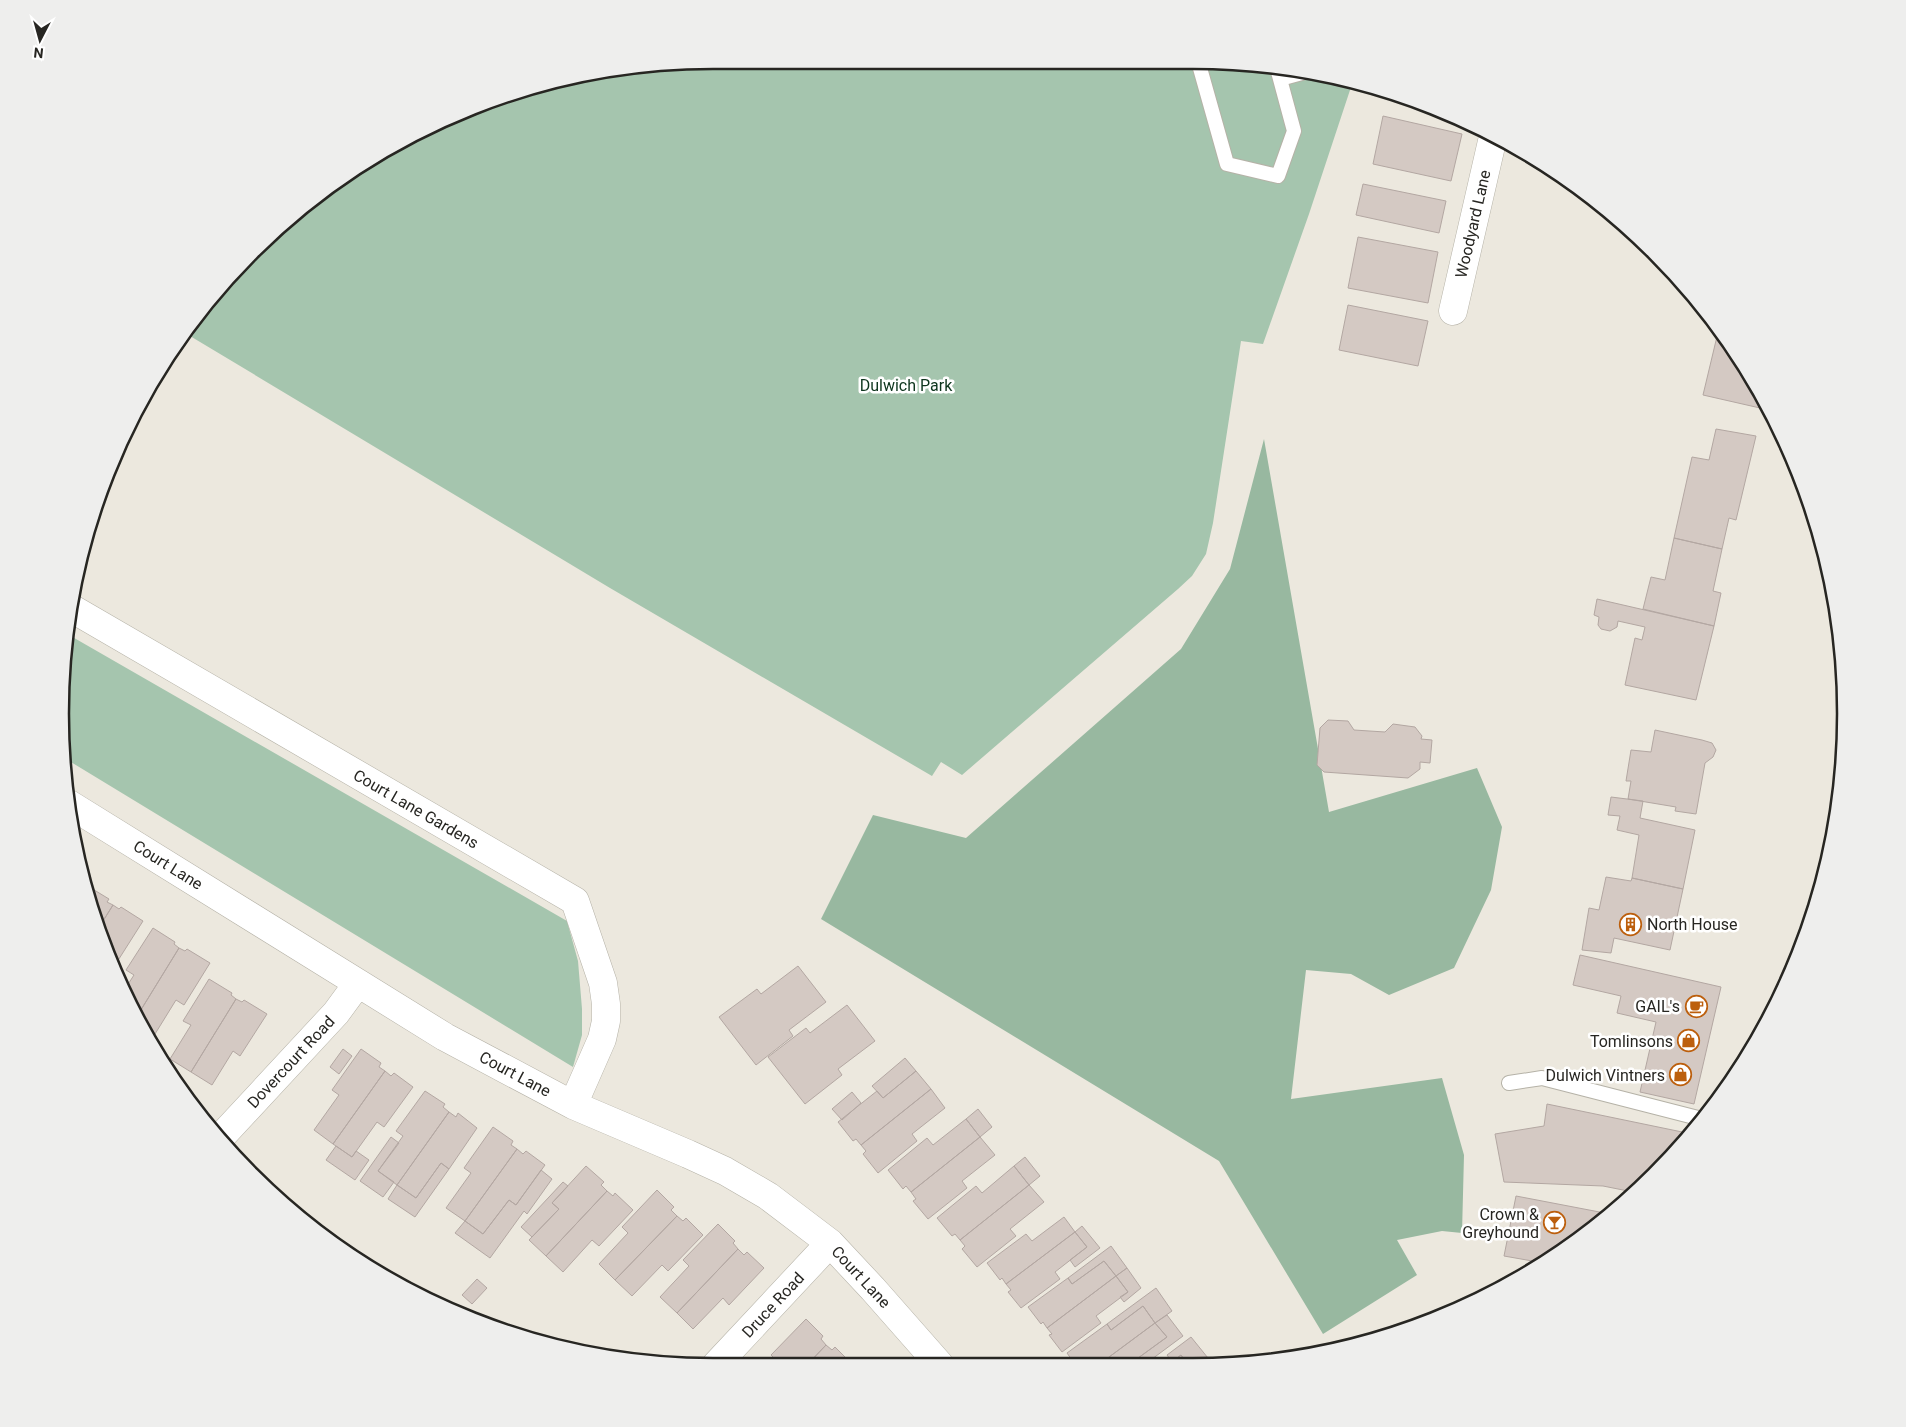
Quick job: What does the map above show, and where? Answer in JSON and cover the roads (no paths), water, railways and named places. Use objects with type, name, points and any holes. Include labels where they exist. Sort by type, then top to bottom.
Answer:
[{"type":"street","name":"Woodyard Lane","points":[[1453,311],[1492,142]]},
{"type":"street","name":"Court Lane Gardens","points":[[77,611],[575,901],[603,983],[606,1021],[602,1039],[573,1105]]},
{"type":"street","name":"Court Lane","points":[[76,808],[445,1037],[573,1105],[725,1172],[768,1196],[830,1243],[934,1358]]},
{"type":"street","name":"Dovercourt Road","points":[[224,1133],[336,1014],[358,983]]},
{"type":"street","name":"Druce Road","points":[[723,1358],[830,1243]]},
{"type":"lane","points":[[1200,69],[1227,164],[1278,176],[1294,131],[1278,74]]},
{"type":"lane","points":[[1509,1083],[1542,1078],[1694,1118]]},
{"type":"place","name":"North House","points":[[1631,924]]},
{"type":"place","name":"GAIL's","points":[[1696,1006]]},
{"type":"place","name":"Tomlinsons","points":[[1689,1041]]},
{"type":"place","name":"Dulwich Vintners","points":[[1681,1075]]},
{"type":"place","name":"Crown & Greyhound","points":[[1555,1223]]},
{"type":"park label","name":"Dulwich Park","points":[[906,385]]}]
